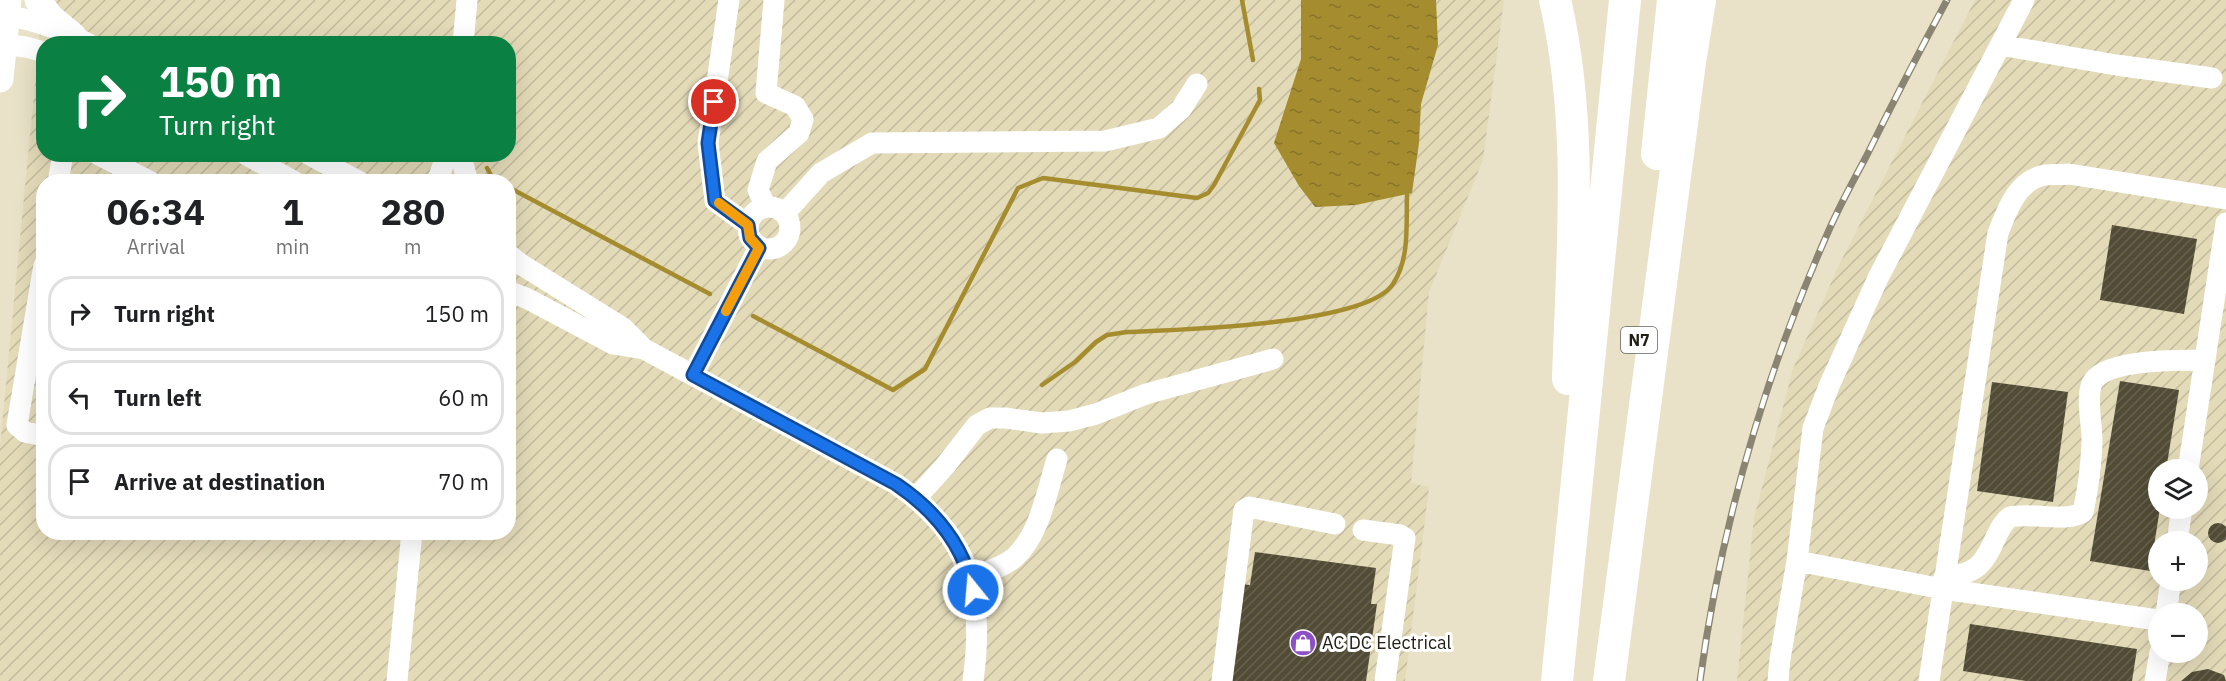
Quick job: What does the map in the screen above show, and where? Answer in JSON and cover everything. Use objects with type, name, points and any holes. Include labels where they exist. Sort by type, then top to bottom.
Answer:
[{"type":"highway","points":[[1555,0],[1569,94],[1574,165],[1564,481],[1564,610]]},
{"type":"highway","points":[[1557,681],[1625,0]]},
{"type":"highway","name":"N7","points":[[1607,681],[1672,0]]},
{"type":"highway","points":[[1607,681],[1700,0]]},
{"type":"main road","points":[[38,0],[50,17],[76,36]]},
{"type":"main road","points":[[0,79],[5,10]]},
{"type":"street","points":[[464,36],[467,0]]},
{"type":"street","points":[[729,0],[708,143],[715,201],[748,225]]},
{"type":"street","points":[[774,0],[766,93],[795,106],[803,119],[799,133],[767,161],[758,190],[776,210],[790,225],[788,238],[779,248],[766,250],[759,248],[750,238],[748,225],[754,213],[776,210],[821,173],[872,143],[1105,141],[1159,128],[1180,109],[1197,84]]},
{"type":"street","points":[[1778,681],[1797,561],[1810,445],[1815,421],[1878,278],[2024,0]]},
{"type":"street","points":[[5,10],[71,36]]},
{"type":"street","points":[[2,44],[36,50]]},
{"type":"street","points":[[2000,45],[2116,65],[2212,78]]},
{"type":"street","points":[[112,162],[136,174]]},
{"type":"street","points":[[259,162],[281,174]]},
{"type":"street","points":[[323,162],[345,174]]},
{"type":"street","points":[[1929,681],[1998,233],[2015,196],[2025,185],[2044,175],[2069,174],[2226,199]]},
{"type":"street","points":[[2190,459],[2226,223]]},
{"type":"street","points":[[693,375],[759,248]]},
{"type":"street","points":[[516,260],[623,328],[644,349],[896,484],[916,498],[943,526],[959,552],[970,577],[978,628],[973,681]]},
{"type":"street","points":[[516,294],[613,344],[644,349]]},
{"type":"street","points":[[36,312],[17,425],[25,432],[36,434]]},
{"type":"street","points":[[916,498],[984,420],[1005,418],[1042,423],[1069,421],[1096,414],[1146,394],[1273,359]]},
{"type":"street","points":[[1944,583],[1976,570],[1984,561],[2000,529],[2010,517],[2027,514],[2070,517],[2083,512],[2092,443],[2090,387],[2094,379],[2102,373],[2123,365],[2205,360]]},
{"type":"street","points":[[970,577],[1013,559],[1021,550],[1032,534],[1057,459]]},
{"type":"street","points":[[1222,681],[1244,510],[1249,507],[1335,524]]},
{"type":"street","points":[[1363,530],[1400,535],[1405,538],[1385,681]]},
{"type":"street","points":[[397,681],[411,540]]},
{"type":"street","points":[[1797,561],[1944,583],[2148,618]]},
{"type":"street","points":[[2155,681],[2158,663]]},
{"type":"shaded area","points":[[43,0],[1504,0],[1483,160],[1429,292],[1411,483],[1429,487],[1405,681],[0,681],[0,446],[36,73],[36,162],[516,162],[516,36],[40,36]]},
{"type":"shaded area","points":[[1975,0],[2226,0],[2226,681],[1737,681],[1754,518],[1793,369],[1839,265]]},
{"type":"water","points":[[1301,0],[1436,0],[1438,45],[1421,104],[1419,143],[1412,193],[1356,205],[1315,207],[1299,186],[1274,143],[1301,59]]},
{"type":"building","points":[[2112,225],[2197,239],[2184,314],[2100,300]]},
{"type":"building","points":[[2120,381],[2179,390],[2168,459],[2148,459],[2148,519],[2158,519],[2156,531],[2148,531],[2148,571],[2090,561]]},
{"type":"building","points":[[1992,382],[2068,392],[2053,502],[1977,491]]},
{"type":"building","points":[[2214,524],[2222,524],[2227,529],[2227,537],[2222,542],[2214,542],[2209,537],[2209,529]]},
{"type":"building","name":"AC DC Electrical","points":[[1255,552],[1376,568],[1371,604],[1377,604],[1366,681],[1228,681],[1241,584],[1250,585]]},
{"type":"building","points":[[1970,624],[2137,649],[2132,681],[2026,681],[1963,671]]},
{"type":"building","points":[[2208,669],[2224,675],[2226,681],[2181,681],[2192,672]]},
{"type":"waterway","points":[[1242,0],[1253,60]]},
{"type":"waterway","points":[[753,316],[893,390],[925,369],[1018,188],[1043,178],[1197,198],[1208,193],[1214,185],[1260,100],[1259,89]]},
{"type":"waterway","points":[[487,168],[490,174]]},
{"type":"waterway","points":[[516,191],[710,294]]},
{"type":"waterway","points":[[1042,385],[1075,362],[1107,335],[1269,323],[1347,309],[1376,298],[1393,284],[1402,263],[1406,241],[1407,195]]},
{"type":"railway","points":[[1700,681],[1720,565],[1733,508],[1748,451],[1785,339],[1838,211],[1947,0]]},
{"type":"slow traffic","points":[[719,203],[748,225],[750,238],[759,248],[726,311]]},
{"type":"place","name":"AC DC Electrical","points":[[1303,643]]},
{"type":"route","points":[[714,102],[708,143],[715,201],[748,225],[750,238],[759,248],[693,375],[896,484],[916,498],[943,526],[955,543],[964,560],[973,590]]}]
